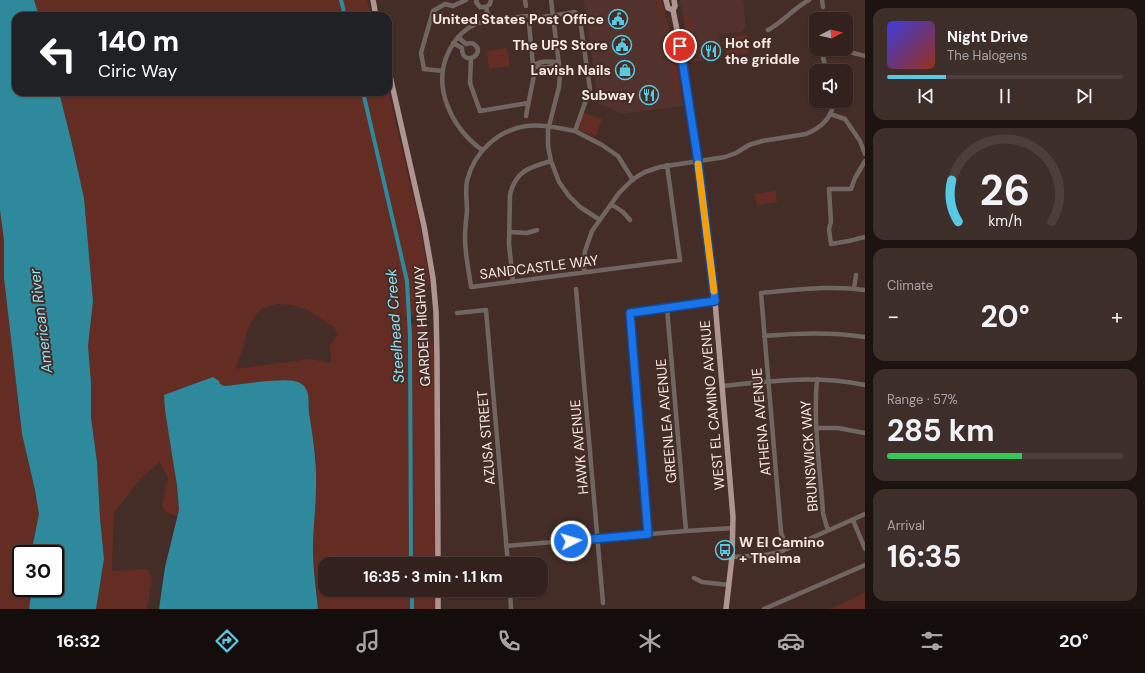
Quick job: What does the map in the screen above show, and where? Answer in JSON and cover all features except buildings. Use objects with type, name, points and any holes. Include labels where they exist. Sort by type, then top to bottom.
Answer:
[{"type":"main road","points":[[373,0],[375,12]]},
{"type":"main road","name":"WEST EL CAMINO AVENUE","points":[[666,0],[668,8],[672,10],[683,60],[698,161],[715,301],[732,497],[732,557],[726,609]]},
{"type":"main road","name":"WEST EL CAMINO AVENUE","points":[[672,10],[675,6],[674,0]]},
{"type":"main road","name":"GARDEN HIGHWAY","points":[[392,85],[424,226],[433,278],[437,350],[438,557]]},
{"type":"main road","points":[[438,597],[438,609]]},
{"type":"street","points":[[443,71],[424,69],[421,53],[433,11],[445,4],[453,6],[466,0]]},
{"type":"street","points":[[476,0],[480,7],[486,7],[490,4],[491,0]]},
{"type":"street","points":[[525,0],[526,6]]},
{"type":"street","points":[[550,0],[559,63],[560,82],[549,126],[548,146],[551,161],[556,176],[569,196],[580,207],[600,220]]},
{"type":"street","points":[[768,30],[809,0]]},
{"type":"street","points":[[822,0],[823,7]]},
{"type":"street","points":[[486,7],[488,21]]},
{"type":"street","points":[[482,150],[467,138],[451,115],[443,91],[443,71],[446,58],[453,43],[458,37],[470,27],[488,21],[525,16],[540,18],[575,12],[578,15],[590,89],[575,131]]},
{"type":"street","points":[[526,116],[534,75],[529,24]]},
{"type":"street","points":[[453,43],[462,48],[462,53],[465,57],[471,58],[477,54],[477,47],[475,45],[470,43],[466,44],[458,37]]},
{"type":"street","points":[[825,64],[824,58],[825,54],[828,52],[843,51],[865,56]]},
{"type":"street","points":[[471,58],[470,83],[480,111],[528,103]]},
{"type":"street","points":[[533,66],[553,67],[559,63]]},
{"type":"street","points":[[584,272],[584,258],[592,231],[622,190],[645,172],[668,165],[731,155],[749,145],[762,141],[806,134],[823,124],[830,114],[832,108]]},
{"type":"street","points":[[830,114],[845,119],[860,141],[865,154]]},
{"type":"street","name":"SANDCASTLE WAY","points":[[633,180],[618,156],[602,145],[575,131],[549,126],[533,126],[511,130],[492,140],[482,150],[472,167],[466,188],[465,241],[471,287],[680,260],[668,165]]},
{"type":"street","points":[[513,282],[509,244],[510,195],[514,183],[528,168],[551,161]]},
{"type":"street","points":[[865,161],[855,178],[851,189],[829,188],[831,222],[829,229],[831,244],[865,237]]},
{"type":"street","points":[[611,204],[623,212],[630,220]]},
{"type":"street","points":[[509,232],[527,233],[537,230]]},
{"type":"street","points":[[856,275],[854,288],[865,290]]},
{"type":"street","name":"ATHENA AVENUE","points":[[786,549],[781,532],[761,293],[831,287],[854,288]]},
{"type":"street","name":"HAWK AVENUE","points":[[576,289],[604,603]]},
{"type":"street","points":[[648,534],[630,313],[715,301]]},
{"type":"street","name":"GREENLEA AVENUE","points":[[667,308],[686,531]]},
{"type":"street","name":"AZUSA STREET","points":[[457,313],[486,310],[507,557]]},
{"type":"street","points":[[764,336],[820,333],[846,334],[865,337]]},
{"type":"street","points":[[722,386],[817,379],[865,385]]},
{"type":"street","name":"BRUNSWICK WAY","points":[[817,379],[815,398],[816,428],[823,513],[828,530]]},
{"type":"street","points":[[816,428],[838,428],[865,433]]},
{"type":"street","points":[[732,557],[765,555],[786,549],[865,514]]},
{"type":"street","points":[[853,520],[865,549]]},
{"type":"street","points":[[506,546],[733,528]]},
{"type":"street","points":[[764,609],[865,565]]},
{"type":"street","points":[[694,578],[702,582],[729,585]]},
{"type":"street","points":[[510,597],[511,609]]},
{"type":"shaded area","points":[[34,0],[367,0],[370,12],[38,12]]},
{"type":"shaded area","points":[[584,0],[662,0],[672,41],[683,106],[622,114],[598,103]]},
{"type":"shaded area","points":[[656,0],[660,0],[667,30],[664,31]]},
{"type":"shaded area","points":[[680,0],[743,0],[746,26],[742,32],[719,34],[722,58],[691,62]]},
{"type":"shaded area","points":[[688,14],[689,19],[692,19],[693,29],[690,30],[691,37],[693,37],[695,46],[697,46],[695,47],[696,53],[691,54],[684,16]]},
{"type":"shaded area","points":[[746,35],[749,53],[726,56],[724,38]]},
{"type":"shaded area","points":[[670,36],[672,36],[676,55],[681,98],[675,59]]},
{"type":"shaded area","points":[[670,37],[680,98],[676,99],[665,38]]},
{"type":"shaded area","points":[[507,48],[510,66],[489,69],[487,51]]},
{"type":"shaded area","points":[[60,96],[389,96],[421,230],[429,281],[420,314],[405,318],[410,324],[425,325],[437,356],[438,557],[318,557],[318,597],[438,597],[438,609],[318,609],[313,549],[316,458],[308,394],[297,382],[284,380],[224,386],[220,384],[173,456],[179,510],[178,517],[165,511],[162,505],[168,478],[160,462],[141,478],[114,513],[112,571],[147,569],[152,578],[147,609],[96,609],[104,559],[97,462],[91,418],[91,382],[88,346],[93,301],[84,198]],"holes":[[[278,304],[292,305],[308,310],[334,327],[338,335],[330,345],[331,363],[310,359],[235,369],[242,352],[248,329],[260,310]]]},
{"type":"shaded area","points":[[584,113],[602,119],[596,136],[578,130]]},
{"type":"shaded area","points":[[776,191],[777,202],[757,205],[755,194]]},
{"type":"shaded area","points":[[0,210],[4,241],[4,278],[22,434],[39,514],[33,545],[12,545],[12,597],[31,597],[29,609],[0,609]]},
{"type":"shaded area","points":[[865,593],[865,609],[829,609]]},
{"type":"water","name":"American River","points":[[0,0],[34,0],[38,12],[12,12],[12,96],[60,96],[84,198],[93,301],[88,346],[91,382],[91,418],[97,462],[104,559],[96,609],[29,609],[31,597],[64,597],[64,545],[33,545],[39,514],[22,434],[4,278],[4,241],[0,210]]},
{"type":"water","points":[[213,377],[224,386],[285,380],[300,383],[306,389],[316,469],[313,548],[318,609],[159,609],[165,567],[179,510],[164,395]]},
{"type":"waterway","name":"Steelhead Creek","points":[[341,0],[344,12]]},
{"type":"waterway","name":"Steelhead Creek","points":[[364,96],[407,281],[410,337],[411,557]]},
{"type":"waterway","name":"Steelhead Creek","points":[[412,597],[412,609]]},
{"type":"slow traffic","points":[[698,164],[714,291]]},
{"type":"place","name":"United States Post Office","points":[[618,19]]},
{"type":"place","name":"The UPS Store","points":[[622,45]]},
{"type":"place","name":"Hot off the griddle","points":[[711,51]]},
{"type":"place","name":"Lavish Nails","points":[[625,70]]},
{"type":"place","name":"Subway","points":[[649,95]]},
{"type":"place","name":"W El Camino + Thelma","points":[[725,550]]},
{"type":"route","points":[[571,541],[648,534],[630,313],[715,301],[708,235],[690,102],[680,46]]}]
